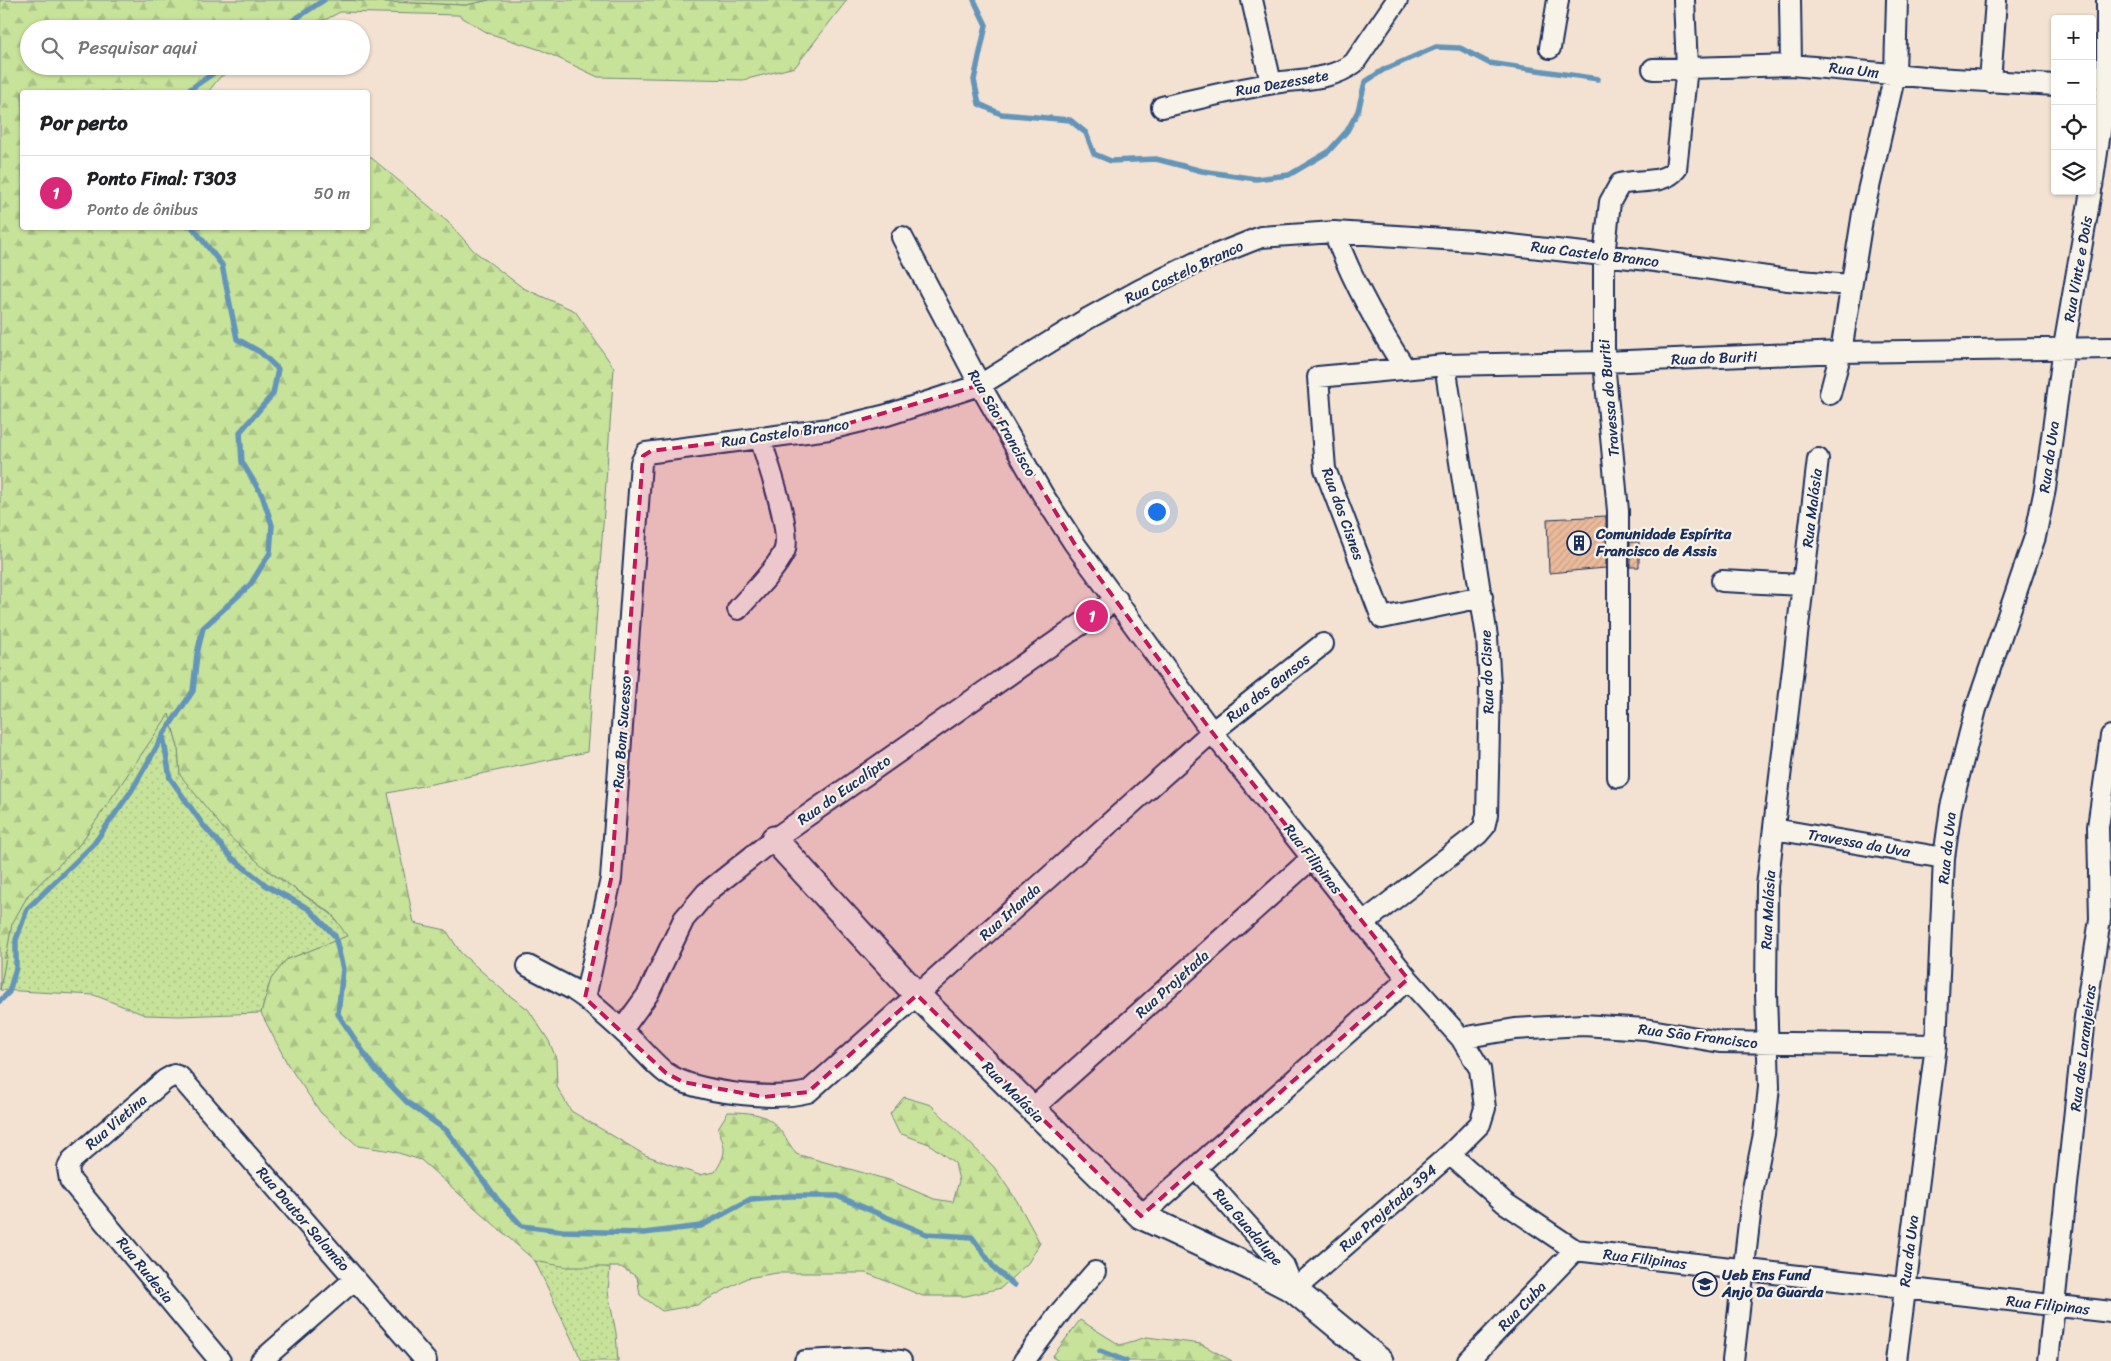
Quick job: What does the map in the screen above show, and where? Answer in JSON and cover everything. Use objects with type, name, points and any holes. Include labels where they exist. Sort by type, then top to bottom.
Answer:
[{"type":"street","points":[[1252,0],[1270,83]]},
{"type":"street","name":"Rua Dezessete","points":[[1162,107],[1270,83],[1319,78],[1345,70],[1354,62],[1397,0]]},
{"type":"street","points":[[1550,48],[1558,0]]},
{"type":"street","points":[[1684,0],[1687,68]]},
{"type":"street","points":[[1790,0],[1791,64]]},
{"type":"street","points":[[1830,394],[1841,352],[1864,213],[1895,74],[1897,0]]},
{"type":"street","points":[[1990,82],[1996,0]]},
{"type":"street","points":[[2096,152],[2104,85],[2107,0]]},
{"type":"street","name":"Rua Um","points":[[1653,69],[1791,64],[1990,82],[2051,85]]},
{"type":"street","name":"Travessa do Buriti","points":[[1618,778],[1618,511],[1604,362],[1604,256],[1610,202],[1620,184],[1637,180],[1661,179],[1671,176],[1676,168],[1687,68]]},
{"type":"street","name":"Rua Vinte e Dois","points":[[2064,347],[2091,195]]},
{"type":"street","points":[[1334,232],[1348,268],[1369,309],[1404,367]]},
{"type":"street","name":"Rua Castelo Branco","points":[[641,463],[643,456],[651,451],[829,429],[887,415],[980,385],[1087,319],[1203,260],[1261,237],[1334,232],[1475,240],[1788,280],[1851,285]]},
{"type":"street","name":"Rua São Francisco","points":[[902,237],[980,385],[1048,503],[1074,543],[1117,599]]},
{"type":"street","name":"Rua do Buriti","points":[[1318,377],[1404,367],[1445,365],[1604,362],[1841,352],[2064,347],[2111,348]]},
{"type":"street","name":"Rua da Uva","points":[[1896,1361],[1936,1044],[1944,858],[1951,807],[1976,709],[2035,537],[2045,489],[2064,347]]},
{"type":"street","name":"Rua do Cisne","points":[[1363,923],[1424,873],[1466,844],[1484,826],[1486,814],[1490,686],[1482,597],[1445,365]]},
{"type":"street","name":"Rua dos Cisnes","points":[[1318,377],[1325,469],[1382,618],[1482,597]]},
{"type":"street","points":[[738,609],[779,560],[786,545],[786,529],[760,437]]},
{"type":"street","name":"Rua Malásia","points":[[1733,1361],[1753,1189],[1767,1110],[1769,1086],[1766,993],[1768,886],[1818,459]]},
{"type":"street","name":"Rua Bom Sucesso","points":[[584,998],[611,878],[641,463]]},
{"type":"street","points":[[1722,581],[1803,585]]},
{"type":"street","name":"Rua Filipinas","points":[[1117,599],[1212,732],[1408,979],[1461,1038],[1473,1055],[1484,1084],[1485,1108],[1480,1124]]},
{"type":"street","name":"Rua do Eucalípto","points":[[622,1030],[648,994],[684,918],[706,893],[774,839],[1117,599]]},
{"type":"street","name":"Rua dos Gansos","points":[[1212,732],[1323,644]]},
{"type":"street","name":"Rua Irlanda","points":[[622,1030],[666,1073],[683,1082],[708,1088],[764,1096],[793,1096],[808,1092],[1212,732]]},
{"type":"street","name":"Rua das Laranjeiras","points":[[2048,1361],[2085,1017],[2100,918],[2098,828],[2111,736]]},
{"type":"street","name":"Travessa da Uva","points":[[1774,829],[1944,858]]},
{"type":"street","name":"Rua Malásia","points":[[774,839],[917,995],[1031,1110],[1141,1216],[1250,1267],[1294,1290],[1380,1361]]},
{"type":"street","name":"Rua Projetada","points":[[1031,1110],[1312,858]]},
{"type":"street","points":[[528,966],[572,989],[622,1030]]},
{"type":"street","points":[[1141,1216],[1408,979]]},
{"type":"street","name":"Rua São Francisco","points":[[1461,1038],[1515,1029],[1583,1024],[1645,1029],[1720,1042],[1768,1044],[1936,1044]]},
{"type":"street","name":"Rua Vietina","points":[[70,1180],[68,1168],[72,1160],[165,1080],[174,1075],[180,1077]]},
{"type":"street","name":"Rua Doutor Salomão","points":[[180,1077],[426,1361]]},
{"type":"street","name":"Rua Projetada 394","points":[[1294,1290],[1450,1154],[1480,1124]]},
{"type":"street","name":"Rua Filipinas","points":[[1450,1154],[1505,1203],[1576,1250],[1904,1290],[2111,1312]]},
{"type":"street","name":"Rua Guadalupe","points":[[1196,1168],[1284,1266],[1294,1290]]},
{"type":"street","name":"Rua Rudesia","points":[[70,1180],[220,1361]]},
{"type":"street","name":"Rua Cuba","points":[[1468,1361],[1576,1250]]},
{"type":"street","points":[[1024,1361],[1062,1310],[1095,1272]]},
{"type":"street","points":[[261,1361],[355,1279]]},
{"type":"street","points":[[804,1361],[866,1358],[901,1361]]},
{"type":"highlighted area","points":[[980,385],[1074,543],[1212,732],[1408,979],[1141,1216],[917,995],[808,1092],[764,1097],[683,1082],[666,1073],[585,998],[611,879],[643,456],[651,451],[829,429]]},
{"type":"green space","points":[[0,0],[341,0],[466,5],[489,0],[847,0],[795,67],[743,80],[598,77],[541,50],[488,33],[458,15],[340,12],[325,20],[20,20],[20,75],[224,75],[210,90],[20,90],[20,230],[370,230],[370,157],[448,222],[474,251],[523,288],[575,311],[614,368],[587,752],[388,793],[414,923],[446,930],[461,953],[506,993],[528,1009],[549,1041],[556,1058],[557,1087],[571,1111],[645,1155],[699,1175],[715,1172],[722,1160],[724,1146],[718,1128],[728,1112],[742,1112],[763,1116],[770,1120],[782,1133],[796,1154],[889,1180],[934,1199],[953,1202],[959,1181],[955,1163],[929,1144],[899,1133],[890,1114],[904,1097],[931,1105],[994,1167],[1017,1201],[1040,1243],[1028,1263],[1001,1288],[966,1296],[923,1296],[866,1273],[777,1273],[747,1278],[697,1305],[662,1311],[640,1295],[637,1277],[621,1267],[567,1267],[535,1261],[421,1160],[392,1151],[358,1146],[321,1113],[288,1065],[261,1013],[271,979],[286,960],[347,936],[331,913],[267,870],[230,837],[180,775],[178,747],[169,714],[80,844],[28,895],[12,924],[0,990]]},
{"type":"green space","points":[[341,0],[489,0],[466,5]]},
{"type":"green space","points":[[169,713],[178,747],[180,775],[267,870],[331,914],[348,936],[286,960],[271,979],[261,1013],[179,1016],[145,1015],[94,995],[0,990],[12,923],[28,895],[80,844]]},
{"type":"green space","points":[[535,1261],[610,1267],[608,1292],[616,1333],[618,1361],[582,1361]]},
{"type":"green space","points":[[1080,1320],[1120,1345],[1147,1337],[1201,1344],[1232,1361],[1059,1361],[1052,1357]]},
{"type":"building","name":"Comunidade Espírita Francisco de Assis","points":[[1606,516],[1606,568],[1549,573],[1547,519]]},
{"type":"building","points":[[1630,542],[1639,542],[1639,567],[1630,567]]},
{"type":"waterway","points":[[294,20],[324,0]]},
{"type":"waterway","points":[[974,0],[986,25],[974,80],[979,104],[1001,114],[1070,120],[1086,133],[1094,154],[1111,161],[1156,159],[1202,171],[1256,179],[1289,175],[1328,152],[1347,131],[1358,111],[1365,82],[1383,70],[1436,47],[1460,48],[1489,63],[1598,79]]},
{"type":"waterway","points":[[189,90],[211,75]]},
{"type":"waterway","points":[[195,230],[222,265],[237,339],[260,352],[278,369],[273,394],[240,432],[242,462],[262,495],[272,525],[270,553],[250,585],[203,628],[197,654],[193,691],[163,735],[170,778],[203,825],[232,858],[267,886],[309,909],[335,936],[343,969],[338,1014],[374,1068],[408,1103],[447,1131],[497,1199],[522,1226],[562,1231],[644,1233],[701,1226],[751,1199],[790,1196],[837,1196],[926,1234],[972,1237],[995,1269],[1014,1285]]},
{"type":"waterway","points":[[0,1001],[9,992],[16,968],[16,940],[27,909],[93,845],[132,790],[163,736]]},
{"type":"waterway","points":[[1100,1351],[1126,1361]]},
{"type":"place","name":"Comunidade Espírita Francisco de Assis","points":[[1579,543]]},
{"type":"place","name":"Ponto Final: T303","points":[[1092,616]]},
{"type":"place","name":"Ueb Ens Fund Anjo Da Guarda","points":[[1705,1284]]}]
